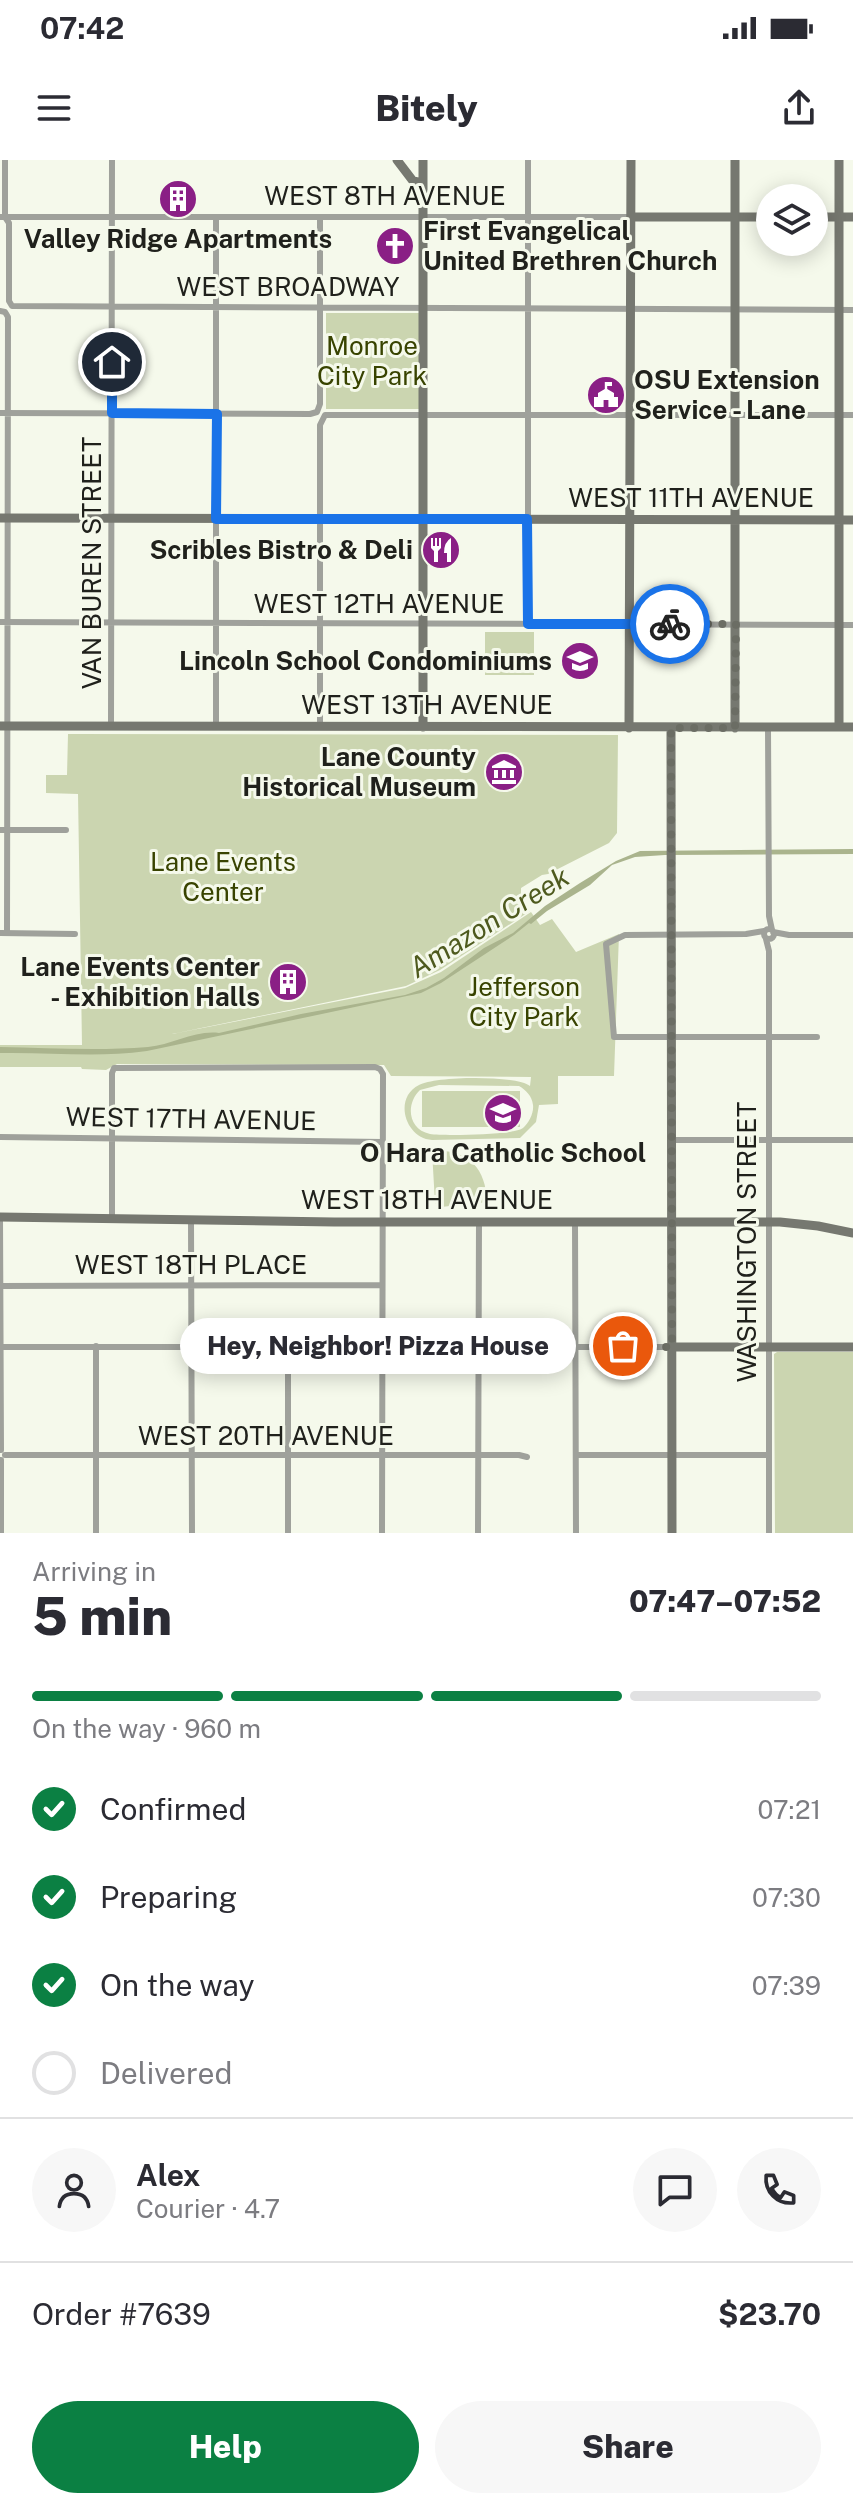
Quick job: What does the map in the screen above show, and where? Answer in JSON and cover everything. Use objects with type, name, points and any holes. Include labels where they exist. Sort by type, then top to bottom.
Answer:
[{"type":"main road","points":[[397,160],[413,181],[423,183]]},
{"type":"main road","points":[[423,160],[423,727]]},
{"type":"main road","points":[[629,728],[631,160]]},
{"type":"main road","points":[[735,160],[735,728]]},
{"type":"main road","points":[[839,160],[839,727]]},
{"type":"main road","name":"WEST 8TH AVENUE","points":[[631,217],[756,217]]},
{"type":"main road","points":[[828,217],[853,217]]},
{"type":"main road","name":"WEST 11TH AVENUE","points":[[4,518],[853,520]]},
{"type":"main road","name":"WEST 13TH AVENUE","points":[[4,726],[853,727]]},
{"type":"main road","points":[[671,728],[672,1533]]},
{"type":"main road","name":"WEST 18TH AVENUE","points":[[0,1217],[382,1223],[769,1222],[804,1224],[853,1233]]},
{"type":"main road","points":[[672,1347],[853,1347]]},
{"type":"street","points":[[3,217],[5,160]]},
{"type":"street","name":"VAN BUREN STREET","points":[[111,726],[112,160]]},
{"type":"street","points":[[528,160],[528,624]]},
{"type":"street","name":"WEST 8TH AVENUE","points":[[3,217],[631,217]]},
{"type":"street","name":"WEST BROADWAY","points":[[3,217],[9,223],[11,305],[853,310]]},
{"type":"street","points":[[216,218],[216,726]]},
{"type":"street","points":[[320,218],[320,726]]},
{"type":"street","points":[[2,311],[8,317],[4,413],[4,933],[75,934]]},
{"type":"street","points":[[4,413],[853,415]]},
{"type":"street","name":"WEST 12TH AVENUE","points":[[4,622],[853,625]]},
{"type":"street","name":"WASHINGTON STREET","points":[[768,728],[769,1533]]},
{"type":"street","points":[[4,830],[66,830]]},
{"type":"street","points":[[817,1037],[614,1037],[606,944],[625,935],[853,935]]},
{"type":"street","points":[[112,1219],[114,1068],[380,1069],[383,1074],[382,1533]]},
{"type":"street","name":"WEST 17TH AVENUE","points":[[0,1137],[382,1142]]},
{"type":"street","points":[[671,1140],[853,1140]]},
{"type":"street","points":[[0,1217],[1,1533]]},
{"type":"street","points":[[191,1220],[192,1533]]},
{"type":"street","points":[[478,1533],[479,1222]]},
{"type":"street","points":[[575,1222],[576,1533]]},
{"type":"street","name":"WEST 18TH PLACE","points":[[0,1286],[382,1285]]},
{"type":"street","points":[[96,1346],[96,1533]]},
{"type":"street","points":[[288,1346],[288,1533]]},
{"type":"street","points":[[0,1347],[672,1347]]},
{"type":"street","name":"WEST 20TH AVENUE","points":[[1,1455],[527,1457]]},
{"type":"street","points":[[576,1455],[769,1455]]},
{"type":"green space","name":"Monroe City Park","points":[[326,313],[419,313],[419,409],[326,409]]},
{"type":"green space","points":[[485,632],[534,632],[534,675],[485,675]]},
{"type":"green space","name":"Lane Events Center","points":[[68,734],[618,735],[617,833],[609,843],[521,888],[521,896],[516,903],[530,911],[440,970],[406,986],[172,1034],[405,988],[441,972],[531,912],[540,925],[552,919],[576,952],[619,934],[614,1076],[558,1076],[558,1104],[539,1105],[536,1122],[520,1138],[432,1140],[415,1132],[406,1117],[406,1099],[419,1085],[475,1078],[509,1080],[530,1086],[531,1077],[391,1076],[384,1065],[117,1064],[106,1070],[0,1067],[0,1045],[82,1045],[78,794],[46,793],[46,775],[67,775]],"holes":[[[439,1085],[519,1086],[530,1096],[533,1108],[527,1123],[517,1130],[430,1134],[417,1127],[411,1115],[412,1102],[420,1090]]]},
{"type":"green space","points":[[422,1091],[520,1091],[520,1127],[422,1127]]},
{"type":"green space","points":[[432,1151],[455,1153],[472,1163],[483,1179],[487,1202],[441,1207],[435,1203]]},
{"type":"green space","points":[[853,1352],[853,1533],[775,1533],[774,1354]]},
{"type":"shaded area","points":[[853,849],[853,854],[635,857],[612,865],[590,885],[421,993],[147,1051],[0,1053],[0,1047],[148,1047],[405,995],[444,978],[484,948],[513,933],[545,906],[580,883],[616,861],[640,851]]},
{"type":"way so far","points":[[623,1346],[672,1347],[671,728],[735,728],[736,624],[670,624]]},
{"type":"place","name":"Valley Ridge Apartments","points":[[178,199]]},
{"type":"place","name":"First Evangelical United Brethren Church","points":[[395,246]]},
{"type":"place","name":"OSU Extension Service - Lane","points":[[606,395]]},
{"type":"place","name":"Scribles Bistro & Deli","points":[[441,550]]},
{"type":"place","name":"Lincoln School Condominiums","points":[[580,661]]},
{"type":"place","name":"Lane County Historical Museum","points":[[504,772]]},
{"type":"place","name":"Lane Events Center - Exhibition Halls","points":[[288,982]]},
{"type":"place","name":"O Hara Catholic School","points":[[503,1113]]},
{"type":"place","name":"Hey, Neighbor! Pizza House","points":[[623,1346]]},
{"type":"route","points":[[112,362],[112,413],[217,414],[216,519],[527,519],[528,624],[670,624]]},
{"type":"water label","name":"Amazon Creek","points":[[489,922]]},
{"type":"park label","name":"Jefferson City Park","points":[[524,1002]]}]
